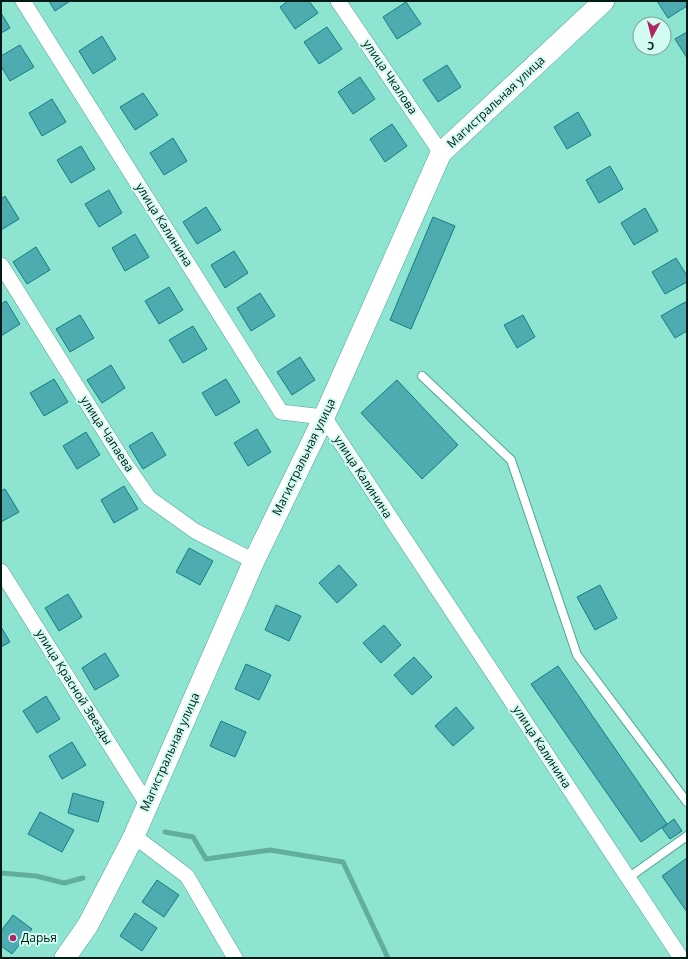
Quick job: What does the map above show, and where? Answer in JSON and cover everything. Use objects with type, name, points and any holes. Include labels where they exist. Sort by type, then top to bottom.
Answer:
[{"type":"street","name":"улица Калинина","points":[[23,1],[281,412],[324,417],[681,958]]},
{"type":"street","name":"улица Чкалова","points":[[338,1],[441,153]]},
{"type":"street","name":"Магистральная улица","points":[[65,958],[88,925],[134,836],[254,561],[324,417],[441,153],[604,1]]},
{"type":"street","name":"улица Чапаева","points":[[1,265],[122,459],[150,498],[195,531],[254,561]]},
{"type":"street","name":"улица Красной Звезды","points":[[1,571],[147,804]]},
{"type":"street","points":[[134,836],[187,876],[235,958]]},
{"type":"lane","points":[[422,376],[511,460],[577,655],[687,802]]},
{"type":"lane","points":[[628,878],[687,836]]},
{"type":"building","points":[[49,1],[70,1],[55,11]]},
{"type":"building","points":[[288,1],[309,1],[318,13],[295,29],[280,7]]},
{"type":"building","points":[[657,1],[687,1],[687,6],[671,16],[667,16]]},
{"type":"building","points":[[406,2],[421,24],[397,39],[383,17]]},
{"type":"building","points":[[1,13],[10,28],[1,33]]},
{"type":"building","points":[[327,27],[342,49],[319,64],[304,42]]},
{"type":"building","points":[[687,32],[687,58],[675,39]]},
{"type":"building","points":[[102,36],[116,59],[93,74],[79,51]]},
{"type":"building","points":[[20,45],[34,67],[10,81],[1,66],[1,56]]},
{"type":"building","points":[[447,65],[461,87],[438,102],[423,80]]},
{"type":"building","points":[[360,77],[375,99],[353,114],[338,92]]},
{"type":"building","points":[[143,93],[158,115],[135,130],[120,107]]},
{"type":"building","points":[[52,99],[66,122],[42,136],[29,113]]},
{"type":"building","points":[[578,112],[591,135],[567,149],[554,127]]},
{"type":"building","points":[[392,124],[407,146],[385,162],[370,139]]},
{"type":"building","points":[[173,138],[187,161],[164,175],[150,153]]},
{"type":"building","points":[[81,146],[95,169],[71,183],[57,160]]},
{"type":"building","points":[[610,166],[623,189],[599,203],[586,180]]},
{"type":"building","points":[[109,190],[122,213],[99,227],[85,204]]},
{"type":"building","points":[[5,196],[19,219],[1,230],[1,199]]},
{"type":"building","points":[[206,207],[221,230],[197,244],[183,222]]},
{"type":"building","points":[[645,208],[658,231],[634,245],[621,223]]},
{"type":"building","points":[[433,217],[455,226],[411,329],[390,320]]},
{"type":"building","points":[[135,234],[149,257],[125,271],[112,248]]},
{"type":"building","points":[[36,247],[50,270],[27,284],[13,262]]},
{"type":"building","points":[[234,251],[248,273],[225,288],[211,265]]},
{"type":"building","points":[[676,258],[687,276],[687,282],[665,294],[652,272]]},
{"type":"building","points":[[169,287],[183,310],[159,324],[145,301]]},
{"type":"building","points":[[260,293],[275,316],[251,331],[237,308]]},
{"type":"building","points":[[6,301],[20,324],[1,336],[1,304]]},
{"type":"building","points":[[685,302],[687,305],[687,331],[675,338],[661,316]]},
{"type":"building","points":[[80,315],[94,338],[70,352],[56,329]]},
{"type":"building","points":[[523,315],[535,337],[517,348],[504,325]]},
{"type":"building","points":[[193,326],[207,349],[183,363],[169,340]]},
{"type":"building","points":[[300,357],[315,380],[292,395],[277,372]]},
{"type":"building","points":[[111,365],[125,388],[102,403],[87,380]]},
{"type":"building","points":[[54,379],[68,402],[44,416],[30,393]]},
{"type":"building","points":[[226,379],[240,402],[216,416],[202,393]]},
{"type":"building","points":[[397,380],[458,445],[422,479],[361,413]]},
{"type":"building","points":[[257,429],[271,452],[248,466],[234,443]]},
{"type":"building","points":[[86,432],[100,455],[77,469],[63,446]]},
{"type":"building","points":[[152,432],[166,455],[143,469],[129,446]]},
{"type":"building","points":[[124,486],[138,509],[114,523],[101,500]]},
{"type":"building","points":[[5,489],[19,512],[1,522],[1,491]]},
{"type":"building","points":[[189,548],[213,561],[200,585],[176,572]]},
{"type":"building","points":[[339,565],[357,585],[337,603],[319,583]]},
{"type":"building","points":[[600,585],[617,618],[595,630],[577,597]]},
{"type":"building","points":[[68,594],[82,617],[59,631],[45,608]]},
{"type":"building","points":[[276,605],[301,616],[289,641],[265,630]]},
{"type":"building","points":[[384,625],[401,645],[381,663],[363,643]]},
{"type":"building","points":[[1,627],[10,642],[1,647]]},
{"type":"building","points":[[105,653],[119,676],[95,690],[82,668]]},
{"type":"building","points":[[414,657],[432,677],[412,695],[394,675]]},
{"type":"building","points":[[246,664],[271,675],[259,700],[235,689]]},
{"type":"building","points":[[558,666],[667,824],[641,842],[531,684]]},
{"type":"building","points":[[46,696],[60,719],[37,733],[23,711]]},
{"type":"building","points":[[456,707],[474,728],[453,746],[435,726]]},
{"type":"building","points":[[221,721],[246,732],[235,757],[210,746]]},
{"type":"building","points":[[72,742],[86,765],[62,779],[49,756]]},
{"type":"building","points":[[73,793],[104,802],[98,822],[68,813]]},
{"type":"building","points":[[40,812],[74,830],[62,852],[28,834]]},
{"type":"building","points":[[674,819],[682,831],[670,839],[662,828]]},
{"type":"building","points":[[687,858],[687,912],[662,876]]},
{"type":"building","points":[[157,880],[179,895],[164,917],[142,902]]},
{"type":"building","points":[[135,913],[157,928],[142,951],[120,936]]},
{"type":"building","name":"Дарья","points":[[13,915],[32,929],[12,954],[1,946],[1,931]]},
{"type":"waterway","points":[[165,832],[193,837],[206,859],[270,850],[343,862],[388,958]]},
{"type":"waterway","points":[[1,873],[36,876],[64,883],[83,878]]},
{"type":"place","name":"Дарья","points":[[13,938]]}]
